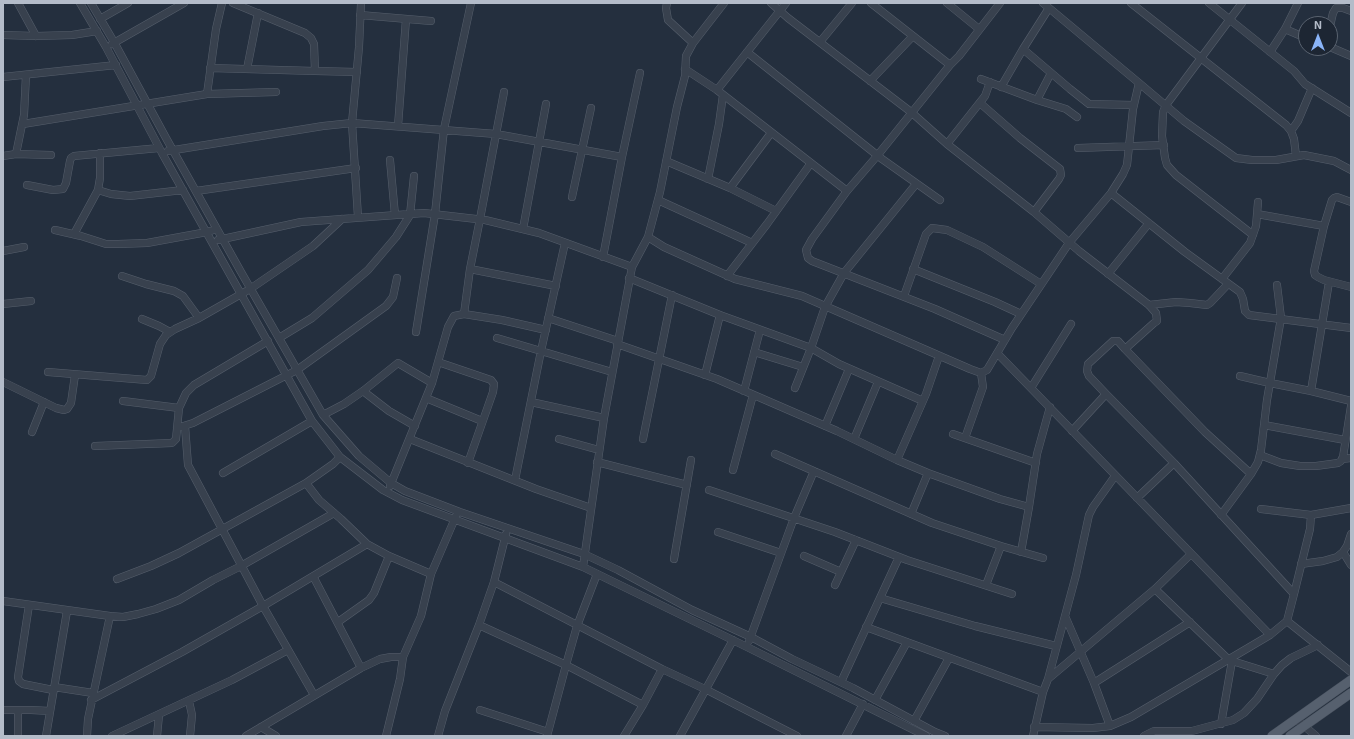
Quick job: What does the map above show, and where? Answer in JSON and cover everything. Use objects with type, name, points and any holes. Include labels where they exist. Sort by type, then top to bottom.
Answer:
[{"type":"main road","points":[[1272,736],[1351,679]]},
{"type":"main road","points":[[1290,736],[1351,692]]},
{"type":"street","points":[[18,3],[36,36]]},
{"type":"street","points":[[80,3],[116,65],[183,190],[312,421],[340,457],[388,492],[402,500],[583,567],[926,736]]},
{"type":"street","points":[[91,3],[250,289],[323,415],[359,456],[391,483],[405,491],[458,511],[584,554],[618,570],[692,610],[751,637],[792,659],[841,682],[945,736]]},
{"type":"street","points":[[100,19],[128,3]]},
{"type":"street","points":[[106,47],[184,3]]},
{"type":"street","points":[[207,94],[216,29],[222,3]]},
{"type":"street","points":[[233,3],[306,33],[314,44],[315,71]]},
{"type":"street","points":[[358,217],[352,123],[361,3]]},
{"type":"street","points":[[416,332],[435,214],[444,129],[471,3]]},
{"type":"street","points":[[668,3],[666,8],[668,20],[693,42]]},
{"type":"street","points":[[583,567],[604,418],[629,278],[632,267],[648,237],[658,200],[677,107],[685,76],[686,56],[693,42],[724,3]]},
{"type":"street","points":[[771,3],[911,112],[948,144],[1034,212],[1108,274],[1149,305],[1156,314],[1157,320],[1126,350]]},
{"type":"street","points":[[717,90],[786,3]]},
{"type":"street","points":[[820,42],[852,3]]},
{"type":"street","points":[[872,3],[950,65]]},
{"type":"street","points":[[947,3],[979,29]]},
{"type":"street","points":[[1000,3],[959,56],[847,191],[812,239],[806,250],[808,258],[812,261],[904,296],[1005,340]]},
{"type":"street","points":[[1043,3],[1166,105],[1184,122],[1236,158],[1276,160],[1304,155],[1334,161],[1351,170]]},
{"type":"street","points":[[1130,3],[1286,124],[1294,139],[1296,156]]},
{"type":"street","points":[[1209,3],[1294,71],[1305,84],[1351,113]]},
{"type":"street","points":[[1242,3],[1166,105],[1162,120],[1165,158],[1167,164],[1176,175],[1253,235]]},
{"type":"street","points":[[1270,52],[1298,3]]},
{"type":"street","points":[[1001,87],[1049,8]]},
{"type":"street","points":[[1332,16],[1336,8],[1343,8],[1351,11]]},
{"type":"street","points":[[247,69],[258,13]]},
{"type":"street","points":[[360,15],[431,21]]},
{"type":"street","points":[[398,126],[406,19]]},
{"type":"street","points":[[1284,29],[1298,35]]},
{"type":"street","points":[[3,35],[72,35],[97,31]]},
{"type":"street","points":[[870,81],[913,36]]},
{"type":"street","points":[[1023,49],[1089,104],[1134,105]]},
{"type":"street","points":[[1338,50],[1351,56]]},
{"type":"street","points":[[747,52],[877,156],[940,200]]},
{"type":"street","points":[[3,77],[116,65]]},
{"type":"street","points":[[210,68],[356,72]]},
{"type":"street","points":[[685,69],[717,90],[847,191]]},
{"type":"street","points":[[603,257],[640,72]]},
{"type":"street","points":[[1037,100],[1051,73]]},
{"type":"street","points":[[16,154],[23,124],[26,74]]},
{"type":"street","points":[[981,79],[1066,109],[1077,117]]},
{"type":"street","points":[[948,144],[985,96],[990,82]]},
{"type":"street","points":[[648,237],[664,247],[727,276],[802,296],[939,356],[985,372],[1041,284],[1070,243],[1111,194],[1123,174],[1126,165],[1134,105],[1139,83]]},
{"type":"street","points":[[1291,131],[1298,121],[1312,88]]},
{"type":"street","points":[[23,124],[207,94],[276,92]]},
{"type":"street","points":[[464,314],[470,269],[504,92]]},
{"type":"street","points":[[708,179],[723,96]]},
{"type":"street","points":[[980,103],[1020,138],[1060,169],[1061,175],[1059,179],[1034,212]]},
{"type":"street","points":[[523,229],[546,104]]},
{"type":"street","points":[[572,197],[591,108]]},
{"type":"street","points":[[27,185],[53,190],[63,189],[66,183],[71,158],[78,155],[172,150],[323,126],[352,123],[496,134],[622,157]]},
{"type":"street","points":[[730,188],[771,133]]},
{"type":"street","points":[[1078,148],[1164,145]]},
{"type":"street","points":[[74,234],[98,190],[100,178],[100,153]]},
{"type":"street","points":[[3,156],[16,154],[51,155]]},
{"type":"street","points":[[390,160],[395,214]]},
{"type":"street","points":[[666,161],[730,188],[776,211]]},
{"type":"street","points":[[727,276],[811,163]]},
{"type":"street","points":[[196,191],[356,168]]},
{"type":"street","points":[[279,338],[312,318],[368,270],[396,237],[410,214],[414,176]]},
{"type":"street","points":[[795,388],[825,307],[844,273],[916,184]]},
{"type":"street","points":[[98,190],[111,194],[130,196],[183,190]]},
{"type":"street","points":[[1111,194],[1240,292],[1247,314],[1252,316],[1281,318],[1351,328]]},
{"type":"street","points":[[1351,202],[1341,198],[1334,198],[1332,200],[1324,226],[1314,271],[1315,275],[1329,282],[1351,287]]},
{"type":"street","points":[[658,200],[752,244]]},
{"type":"street","points":[[1149,305],[1176,302],[1210,304],[1250,243],[1253,235],[1258,202]]},
{"type":"street","points":[[212,241],[301,222],[424,213],[480,219],[539,233],[632,267]]},
{"type":"street","points":[[1257,214],[1324,226]]},
{"type":"street","points":[[48,372],[147,380],[151,376],[160,344],[166,335],[250,289],[312,246],[342,219]]},
{"type":"street","points":[[1108,274],[1149,223]]},
{"type":"street","points":[[904,296],[926,234],[932,228],[947,230],[983,247],[1041,284]]},
{"type":"street","points":[[55,230],[106,244],[118,244],[147,242],[217,229]]},
{"type":"street","points":[[515,480],[565,243]]},
{"type":"street","points":[[3,251],[24,247]]},
{"type":"street","points":[[470,269],[556,286]]},
{"type":"street","points":[[913,269],[1021,314]]},
{"type":"street","points":[[122,276],[174,291],[183,296],[199,318]]},
{"type":"street","points":[[181,427],[194,423],[297,370],[386,306],[393,297],[398,278]]},
{"type":"street","points":[[629,278],[720,315],[811,348],[849,369],[923,401]]},
{"type":"street","points":[[1311,391],[1329,282]]},
{"type":"street","points":[[1221,515],[1251,474],[1260,455],[1281,318],[1277,285]]},
{"type":"street","points":[[643,439],[672,295]]},
{"type":"street","points":[[3,304],[31,302]]},
{"type":"street","points":[[388,492],[432,383],[452,318],[454,316],[464,314],[502,320],[546,330]]},
{"type":"street","points":[[705,375],[720,315]]},
{"type":"street","points":[[548,318],[705,375],[825,426],[928,473],[1000,499],[1029,507]]},
{"type":"street","points":[[142,319],[170,332]]},
{"type":"street","points":[[1031,388],[1070,324]]},
{"type":"street","points":[[744,391],[760,330]]},
{"type":"street","points":[[497,338],[612,372]]},
{"type":"street","points":[[268,341],[194,385],[186,393],[179,408],[181,427],[188,465],[241,566],[314,695]]},
{"type":"street","points":[[1251,474],[1205,432],[1118,342],[1113,341],[1088,364],[1087,371],[1089,376],[1174,463],[1294,594]]},
{"type":"street","points":[[754,352],[804,367]]},
{"type":"street","points":[[997,353],[1270,635]]},
{"type":"street","points":[[897,460],[923,401],[939,356]]},
{"type":"street","points":[[438,362],[491,380],[494,384],[493,392],[468,463]]},
{"type":"street","points":[[323,415],[364,391],[398,363],[432,383]]},
{"type":"street","points":[[825,426],[849,369]]},
{"type":"street","points":[[965,438],[983,387],[982,372]]},
{"type":"street","points":[[3,382],[56,408],[67,409],[72,403],[75,375]]},
{"type":"street","points":[[1240,376],[1351,401]]},
{"type":"street","points":[[854,439],[878,382]]},
{"type":"street","points":[[364,391],[389,410],[415,426]]},
{"type":"street","points":[[1072,431],[1106,394]]},
{"type":"street","points":[[732,470],[753,395]]},
{"type":"street","points":[[426,398],[482,421]]},
{"type":"street","points":[[123,401],[179,408]]},
{"type":"street","points":[[32,432],[44,402]]},
{"type":"street","points":[[531,402],[604,418]]},
{"type":"street","points":[[1342,459],[1351,406]]},
{"type":"street","points":[[1021,552],[1036,463],[1050,407]]},
{"type":"street","points":[[223,473],[312,421]]},
{"type":"street","points":[[1264,425],[1345,440]]},
{"type":"street","points":[[95,446],[172,443],[176,439],[181,427]]},
{"type":"street","points":[[953,434],[1036,463]]},
{"type":"street","points":[[559,439],[599,450]]},
{"type":"street","points":[[410,440],[591,508]]},
{"type":"street","points":[[775,454],[932,523],[1043,558]]},
{"type":"street","points":[[1260,455],[1281,463],[1300,466],[1334,464],[1338,463],[1342,459],[1351,458]]},
{"type":"street","points":[[117,579],[180,553],[306,483],[333,464],[340,457]]},
{"type":"street","points":[[674,560],[692,460]]},
{"type":"street","points":[[597,462],[687,485]]},
{"type":"street","points":[[1137,498],[1174,463]]},
{"type":"street","points":[[747,647],[794,518],[814,471]]},
{"type":"street","points":[[911,514],[928,473]]},
{"type":"street","points":[[1033,736],[1043,692],[1048,679],[1076,575],[1089,515],[1115,476]]},
{"type":"street","points":[[306,483],[319,500],[367,544],[389,556],[431,574]]},
{"type":"street","points":[[709,490],[794,518],[899,557],[1012,594]]},
{"type":"street","points":[[1261,509],[1311,515],[1351,508]]},
{"type":"street","points":[[386,736],[400,680],[403,657],[421,616],[431,574],[458,511]]},
{"type":"street","points":[[3,601],[123,617],[156,610],[179,600],[334,513]]},
{"type":"street","points":[[1034,727],[1093,728],[1110,726],[1130,718],[1270,635],[1287,621],[1310,529],[1311,515]]},
{"type":"street","points":[[438,736],[445,711],[479,625],[494,582],[507,528]]},
{"type":"street","points":[[718,532],[781,553]]},
{"type":"street","points":[[1301,564],[1323,561],[1337,557],[1347,546],[1351,534]]},
{"type":"street","points":[[834,585],[856,540]]},
{"type":"street","points":[[91,700],[182,652],[367,544]]},
{"type":"street","points":[[986,585],[1001,546]]},
{"type":"street","points":[[1343,552],[1351,565]]},
{"type":"street","points":[[1048,679],[1155,588],[1191,554]]},
{"type":"street","points":[[338,622],[369,600],[374,593],[389,556]]},
{"type":"street","points":[[804,556],[841,572]]},
{"type":"street","points":[[841,682],[899,557]]},
{"type":"street","points":[[480,710],[548,734],[566,665],[578,626],[597,574]]},
{"type":"street","points":[[313,576],[361,668]]},
{"type":"street","points":[[494,582],[662,669],[797,736]]},
{"type":"street","points":[[1155,588],[1230,660],[1274,674]]},
{"type":"street","points":[[880,598],[975,626],[1056,646]]},
{"type":"street","points":[[29,605],[18,677],[19,681],[23,684],[93,693]]},
{"type":"street","points":[[46,736],[67,610]]},
{"type":"street","points":[[87,736],[91,700],[110,616]]},
{"type":"street","points":[[1064,616],[1094,683],[1110,726]]},
{"type":"street","points":[[1287,621],[1318,645],[1351,679]]},
{"type":"street","points":[[1094,683],[1190,622]]},
{"type":"street","points":[[479,625],[566,665],[643,705]]},
{"type":"street","points":[[866,627],[1043,692]]},
{"type":"street","points":[[680,736],[707,690],[733,640]]},
{"type":"street","points":[[875,700],[907,642]]},
{"type":"street","points":[[1144,736],[1154,731],[1192,731],[1233,720],[1244,713],[1282,665],[1291,658],[1318,645]]},
{"type":"street","points":[[112,736],[120,734],[232,680],[288,650]]},
{"type":"street","points":[[246,736],[361,668],[380,659],[403,657]]},
{"type":"street","points":[[914,721],[949,658]]},
{"type":"street","points":[[1221,724],[1230,660]]},
{"type":"street","points":[[624,736],[643,705],[662,669]]},
{"type":"street","points":[[189,701],[192,715],[190,736]]},
{"type":"street","points":[[846,736],[863,704]]},
{"type":"street","points":[[3,710],[50,711]]},
{"type":"street","points":[[18,710],[18,736]]},
{"type":"street","points":[[157,736],[159,715]]},
{"type":"street","points":[[1296,719],[1316,736]]},
{"type":"street","points":[[261,728],[276,736]]}]
